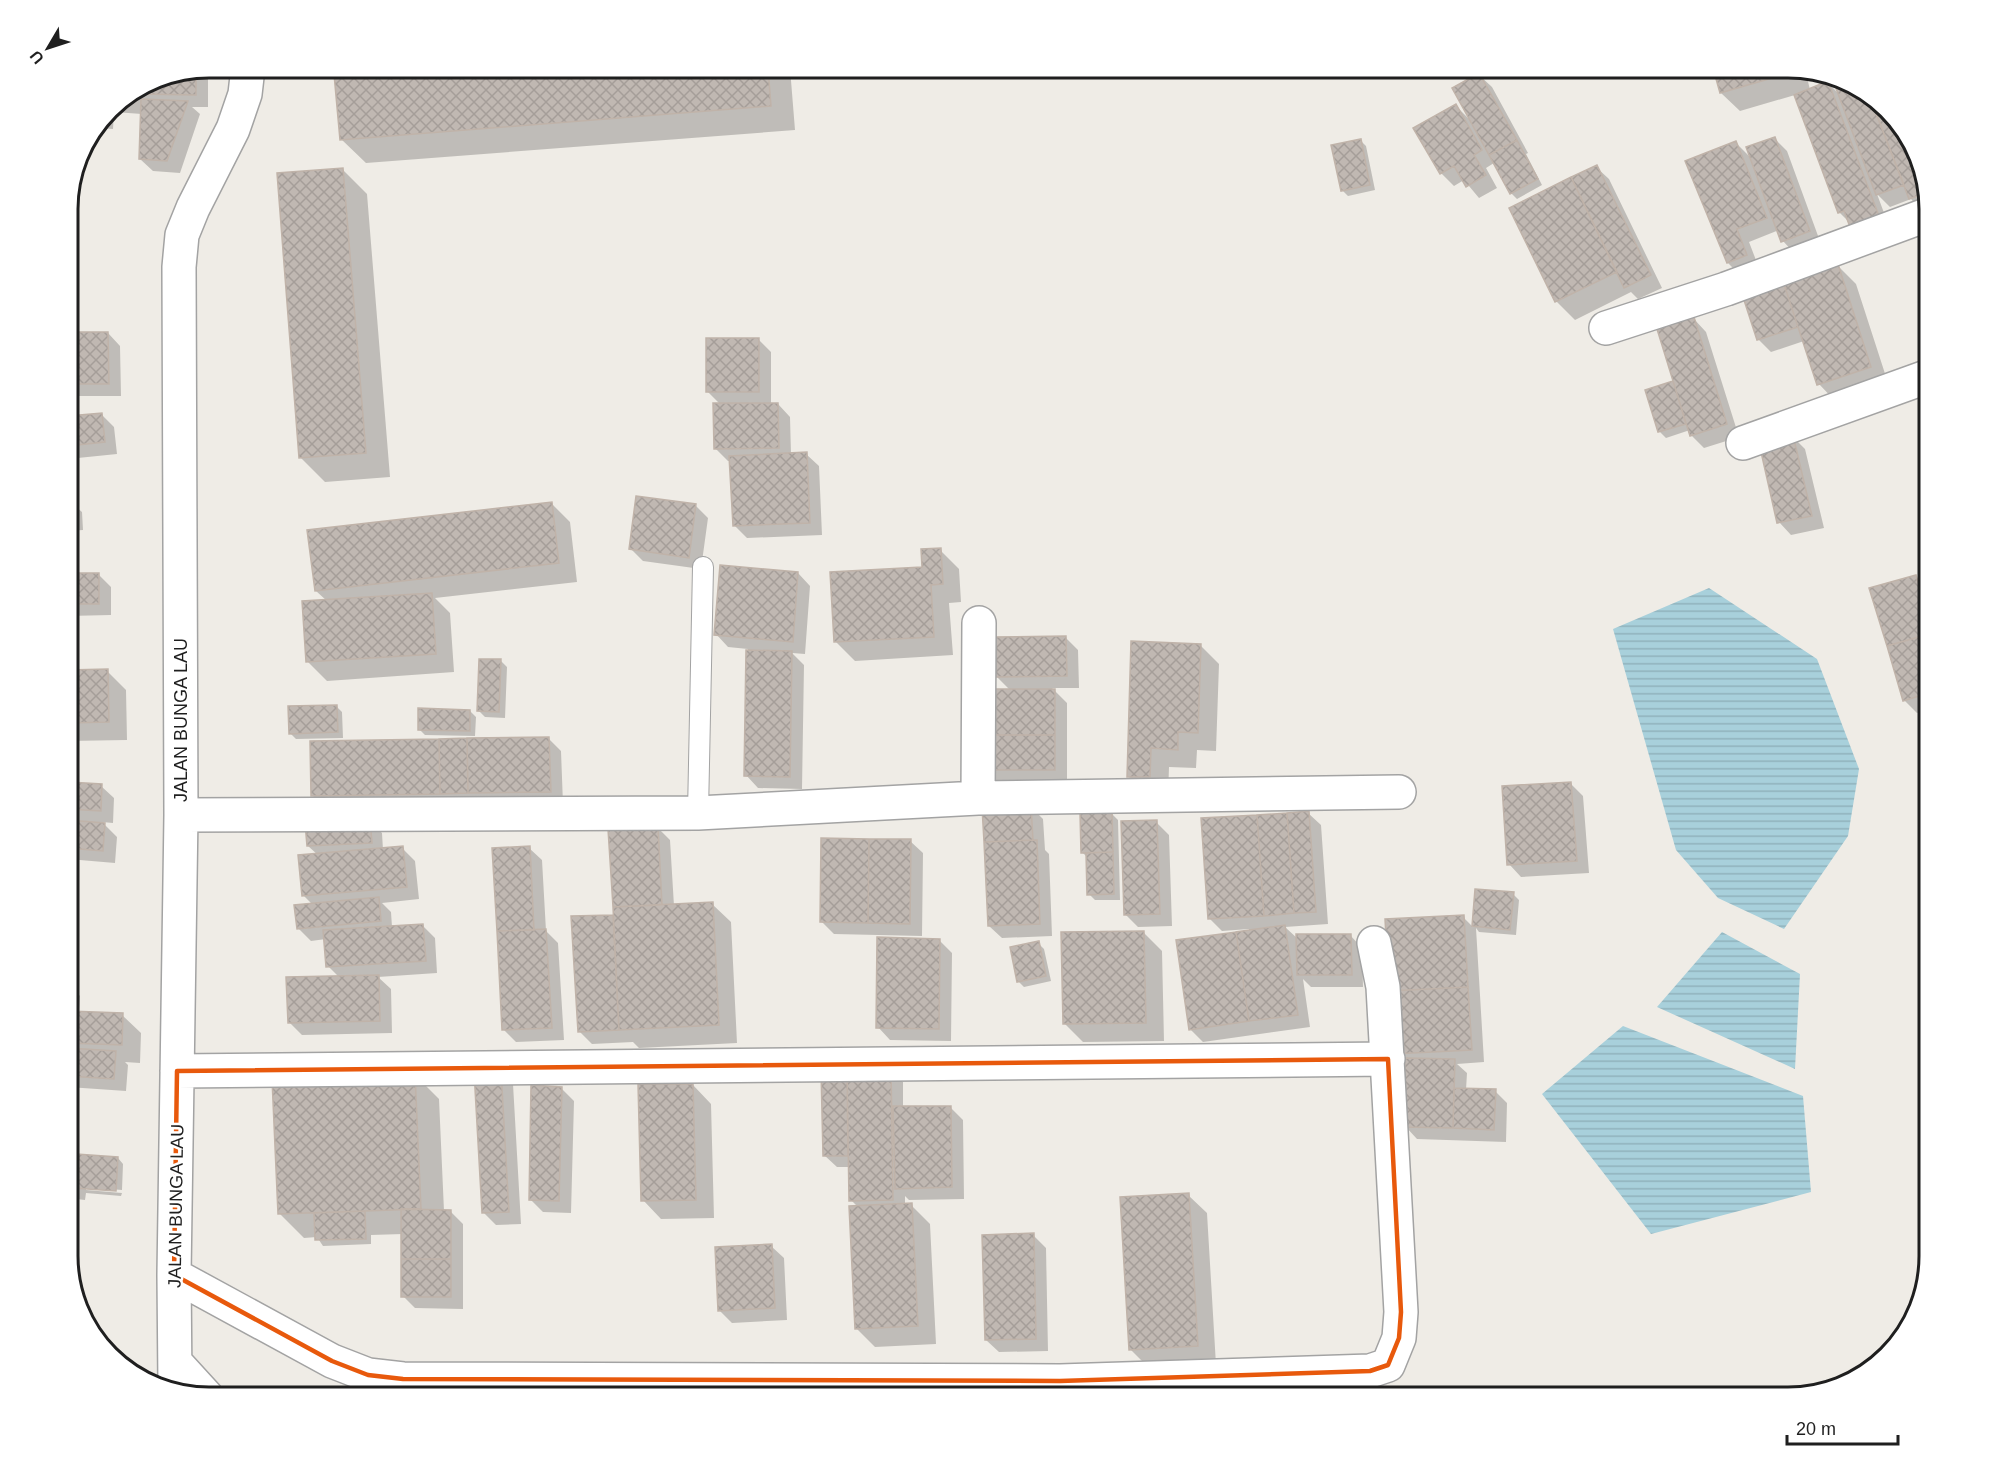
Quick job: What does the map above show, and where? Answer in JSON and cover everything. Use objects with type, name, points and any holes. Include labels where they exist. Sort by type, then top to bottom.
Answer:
[{"type":"street","name":"JALAN BUNGA LAU","points":[[175,1374],[174,1275],[181,815],[179,267],[182,235],[233,129],[245,94],[247,78]]},
{"type":"street","points":[[1606,328],[1726,290],[1919,218]]},
{"type":"street","points":[[1743,443],[1919,380]]},
{"type":"street","points":[[978,798],[980,623]]},
{"type":"street","points":[[181,815],[698,813],[978,798],[1399,792]]},
{"type":"street","points":[[174,1275],[332,1361],[368,1375],[403,1379],[1060,1381],[1371,1371],[1388,1365],[1399,1338],[1401,1312],[1383,987],[1374,943]]},
{"type":"street","points":[[177,1071],[1388,1059]]},
{"type":"street","points":[[175,1374],[192,1386]]},
{"type":"lane","points":[[698,813],[703,567]]},
{"type":"highlighted area","points":[[1388,1059],[1401,1312],[1399,1338],[1388,1365],[1370,1371],[1060,1381],[403,1379],[368,1375],[332,1361],[174,1275],[177,1071]]},
{"type":"water","points":[[1709,588],[1817,659],[1859,769],[1848,836],[1784,929],[1718,898],[1676,850],[1613,629]]},
{"type":"water","points":[[1722,932],[1800,974],[1795,1069],[1657,1007]]},
{"type":"water","points":[[1623,1026],[1803,1096],[1811,1192],[1651,1234],[1542,1094]]},
{"type":"building","points":[[334,78],[769,78],[771,106],[340,140]]},
{"type":"building","points":[[1470,78],[1482,78],[1517,140],[1489,155],[1452,88]]},
{"type":"building","points":[[1716,78],[1772,78],[1720,93]]},
{"type":"building","points":[[196,79],[196,95],[147,94],[167,85]]},
{"type":"building","points":[[1824,83],[1829,85],[1879,216],[1850,227],[1844,211],[1838,213],[1794,95]]},
{"type":"building","points":[[1836,87],[1854,96],[1875,111],[1904,185],[1876,195]]},
{"type":"building","points":[[141,99],[188,101],[167,161],[139,159]]},
{"type":"building","points":[[1456,104],[1482,150],[1474,155],[1486,175],[1466,187],[1454,166],[1440,174],[1413,128]]},
{"type":"building","points":[[1875,111],[1887,123],[1906,151],[1915,175],[1918,192],[1918,196],[1909,199]]},
{"type":"building","points":[[1775,137],[1810,231],[1781,242],[1746,147]]},
{"type":"building","points":[[1361,139],[1370,185],[1341,191],[1331,145]]},
{"type":"building","points":[[1517,140],[1538,179],[1510,194],[1489,155]]},
{"type":"building","points":[[1736,141],[1767,218],[1737,229],[1747,255],[1727,263],[1685,161]]},
{"type":"building","points":[[1597,165],[1651,275],[1624,288],[1571,177]]},
{"type":"building","points":[[343,168],[366,453],[299,458],[277,173]]},
{"type":"building","points":[[1571,177],[1617,272],[1555,302],[1509,208]]},
{"type":"building","points":[[1838,264],[1871,367],[1817,385],[1783,281]]},
{"type":"building","points":[[1783,281],[1798,327],[1757,340],[1742,294]]},
{"type":"building","points":[[1694,317],[1727,424],[1690,436],[1657,329]]},
{"type":"building","points":[[78,332],[108,332],[109,384],[78,384]]},
{"type":"building","points":[[706,338],[759,338],[759,392],[706,392]]},
{"type":"building","points":[[1673,381],[1686,424],[1658,432],[1645,390]]},
{"type":"building","points":[[713,403],[778,403],[779,448],[714,449]]},
{"type":"building","points":[[102,413],[105,442],[78,445],[78,415]]},
{"type":"building","points":[[1793,435],[1812,516],[1777,523],[1759,443]]},
{"type":"building","points":[[807,452],[810,523],[733,526],[729,456]]},
{"type":"building","points":[[636,496],[696,504],[689,558],[629,549]]},
{"type":"building","points":[[552,502],[559,563],[315,591],[307,530]]},
{"type":"building","points":[[941,548],[943,584],[931,585],[934,637],[834,642],[830,572],[922,567],[921,549]]},
{"type":"building","points":[[720,565],[798,572],[793,642],[714,635]]},
{"type":"building","points":[[78,573],[99,573],[99,604],[78,604]]},
{"type":"building","points":[[1916,575],[1919,586],[1919,637],[1887,646],[1869,588]]},
{"type":"building","points":[[432,593],[436,654],[306,662],[302,601]]},
{"type":"building","points":[[1066,636],[1067,676],[994,677],[993,637]]},
{"type":"building","points":[[1919,637],[1919,696],[1903,701],[1887,646]]},
{"type":"building","points":[[1131,641],[1201,644],[1198,733],[1178,732],[1178,750],[1151,748],[1150,777],[1127,777]]},
{"type":"building","points":[[746,650],[792,651],[790,777],[744,776]]},
{"type":"building","points":[[479,659],[501,659],[499,712],[477,711]]},
{"type":"building","points":[[108,669],[109,722],[78,723],[78,670]]},
{"type":"building","points":[[984,689],[1055,689],[1055,735],[984,735]]},
{"type":"building","points":[[337,705],[338,732],[289,734],[288,706]]},
{"type":"building","points":[[418,708],[470,710],[470,731],[418,730]]},
{"type":"building","points":[[984,735],[1055,735],[1055,770],[984,770]]},
{"type":"building","points":[[549,737],[551,792],[468,793],[467,738]]},
{"type":"building","points":[[467,738],[468,793],[440,794],[439,739]]},
{"type":"building","points":[[439,739],[440,794],[311,796],[310,741]]},
{"type":"building","points":[[1571,782],[1577,861],[1507,865],[1502,786]]},
{"type":"building","points":[[78,783],[102,784],[101,811],[78,810]]},
{"type":"building","points":[[1031,805],[1033,840],[984,842],[982,807]]},
{"type":"building","points":[[1309,811],[1316,912],[1294,913],[1287,813]]},
{"type":"building","points":[[1112,812],[1113,852],[1081,853],[1080,813]]},
{"type":"building","points":[[1287,813],[1294,913],[1264,916],[1257,815]]},
{"type":"building","points":[[1257,815],[1264,916],[1208,919],[1201,818]]},
{"type":"building","points":[[370,819],[372,843],[307,846],[305,823]]},
{"type":"building","points":[[1157,820],[1160,914],[1124,915],[1121,821]]},
{"type":"building","points":[[78,821],[105,823],[103,851],[78,849]]},
{"type":"building","points":[[658,826],[662,905],[613,907],[608,829]]},
{"type":"building","points":[[821,838],[869,839],[868,923],[820,922]]},
{"type":"building","points":[[869,839],[911,839],[910,924],[868,923]]},
{"type":"building","points":[[1037,840],[1040,924],[988,926],[984,842]]},
{"type":"building","points":[[403,846],[407,887],[302,896],[298,855]]},
{"type":"building","points":[[530,846],[534,930],[497,931],[492,848]]},
{"type":"building","points":[[1113,852],[1114,894],[1087,895],[1086,853]]},
{"type":"building","points":[[1475,889],[1514,892],[1510,930],[1472,926]]},
{"type":"building","points":[[379,897],[381,921],[297,929],[294,905]]},
{"type":"building","points":[[713,902],[719,1025],[619,1030],[613,907]]},
{"type":"building","points":[[613,915],[619,1030],[578,1032],[571,916]]},
{"type":"building","points":[[1464,915],[1468,987],[1389,991],[1385,919]]},
{"type":"building","points":[[423,924],[426,961],[326,967],[323,930]]},
{"type":"building","points":[[1285,925],[1298,1015],[1249,1021],[1236,932]]},
{"type":"building","points":[[546,929],[552,1028],[502,1030],[497,931]]},
{"type":"building","points":[[1144,931],[1146,1023],[1063,1024],[1061,932]]},
{"type":"building","points":[[1236,932],[1249,1021],[1189,1030],[1176,940]]},
{"type":"building","points":[[1296,934],[1351,934],[1352,975],[1297,975]]},
{"type":"building","points":[[877,937],[940,939],[939,1029],[876,1028]]},
{"type":"building","points":[[1039,941],[1046,976],[1017,982],[1010,947]]},
{"type":"building","points":[[379,975],[380,1021],[288,1023],[286,977]]},
{"type":"building","points":[[1468,987],[1472,1050],[1393,1054],[1389,991]]},
{"type":"building","points":[[78,1011],[123,1013],[122,1045],[78,1043]]},
{"type":"building","points":[[78,1049],[116,1051],[114,1079],[78,1077]]},
{"type":"building","points":[[1405,1058],[1455,1059],[1453,1128],[1403,1127]]},
{"type":"building","points":[[891,1068],[893,1200],[849,1201],[847,1069]]},
{"type":"building","points":[[847,1069],[848,1156],[823,1156],[821,1070]]},
{"type":"building","points":[[501,1070],[509,1212],[482,1213],[474,1071]]},
{"type":"building","points":[[415,1073],[421,1209],[278,1214],[272,1079]]},
{"type":"building","points":[[638,1084],[693,1084],[696,1200],[641,1201]]},
{"type":"building","points":[[531,1085],[562,1087],[559,1201],[529,1200]]},
{"type":"building","points":[[1454,1088],[1496,1089],[1494,1130],[1453,1128]]},
{"type":"building","points":[[893,1106],[951,1106],[952,1187],[895,1189]]},
{"type":"building","points":[[78,1154],[118,1157],[116,1191],[78,1188]]},
{"type":"building","points":[[1189,1193],[1198,1346],[1129,1350],[1120,1197]]},
{"type":"building","points":[[912,1203],[918,1326],[855,1329],[849,1206]]},
{"type":"building","points":[[401,1209],[451,1210],[451,1259],[401,1259]]},
{"type":"building","points":[[365,1211],[366,1239],[315,1240],[314,1213]]},
{"type":"building","points":[[1034,1233],[1036,1339],[985,1340],[982,1235]]},
{"type":"building","points":[[772,1244],[775,1308],[718,1311],[715,1247]]},
{"type":"building","points":[[401,1259],[451,1259],[451,1297],[401,1297]]}]
